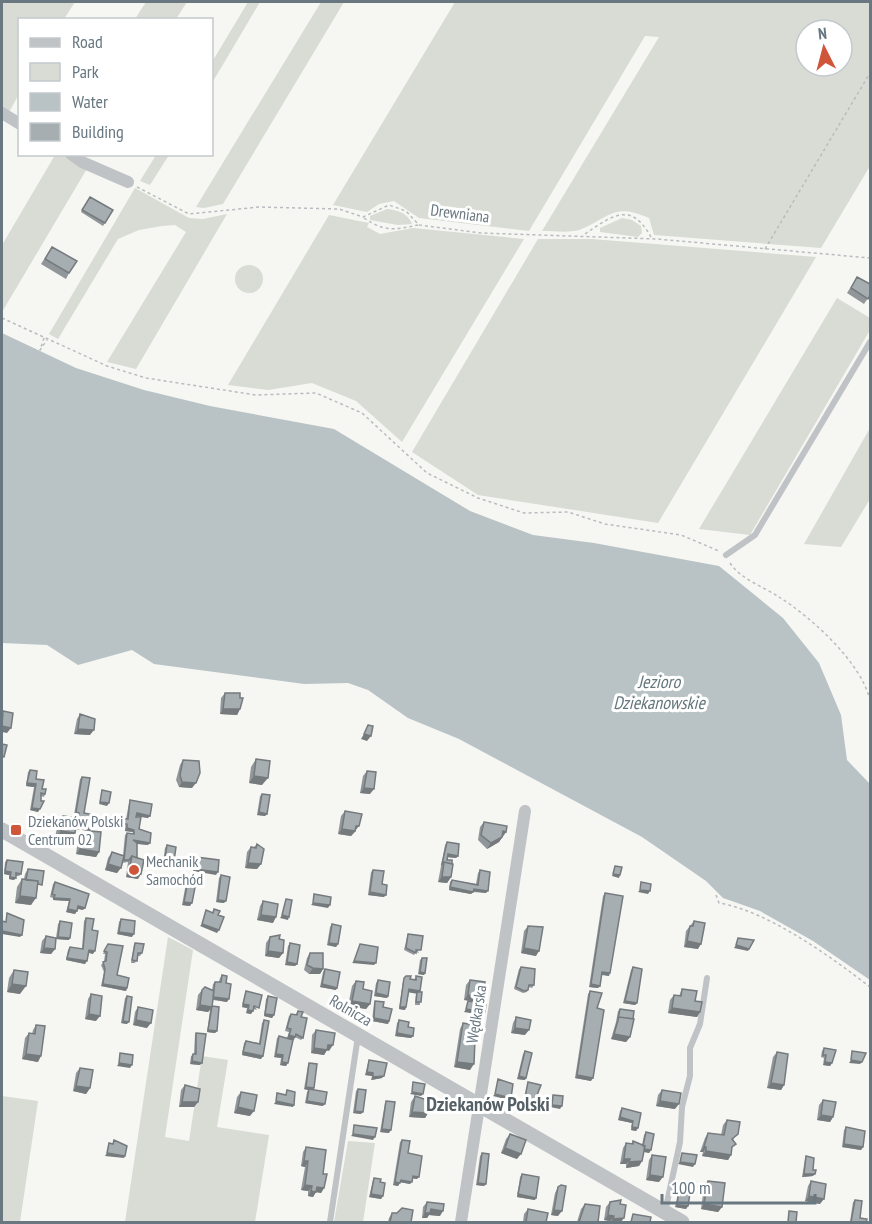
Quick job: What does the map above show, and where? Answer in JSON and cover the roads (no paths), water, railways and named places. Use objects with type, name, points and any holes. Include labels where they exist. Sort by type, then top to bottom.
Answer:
[{"type":"street","points":[[2,113],[18,123]]},
{"type":"street","points":[[74,156],[82,162],[128,182]]},
{"type":"street","name":"Wędkarska","points":[[461,1222],[525,811]]},
{"type":"street","name":"Rolnicza","points":[[2,830],[682,1222]]},
{"type":"lane","points":[[726,555],[755,536],[870,342]]},
{"type":"lane","points":[[665,1213],[680,1142],[682,1107],[690,1076],[690,1048],[700,1024],[707,978]]},
{"type":"lane","points":[[330,1222],[358,1035]]},
{"type":"water","name":"Jezioro Dziekanowskie","points":[[2,333],[76,368],[144,390],[210,406],[334,429],[470,511],[533,535],[594,543],[719,566],[783,618],[819,663],[841,715],[847,760],[870,784],[870,980],[813,941],[760,911],[723,898],[706,881],[642,837],[459,739],[408,718],[368,690],[348,683],[304,684],[154,664],[132,650],[78,665],[47,645],[2,643]]},
{"type":"place","name":"Dziekanów Polski Centrum 02","points":[[16,830]]},
{"type":"place","name":"Mechanik Samochód","points":[[134,870]]},
{"type":"district","name":"Dziekanów Polski","points":[[488,1104]]}]
